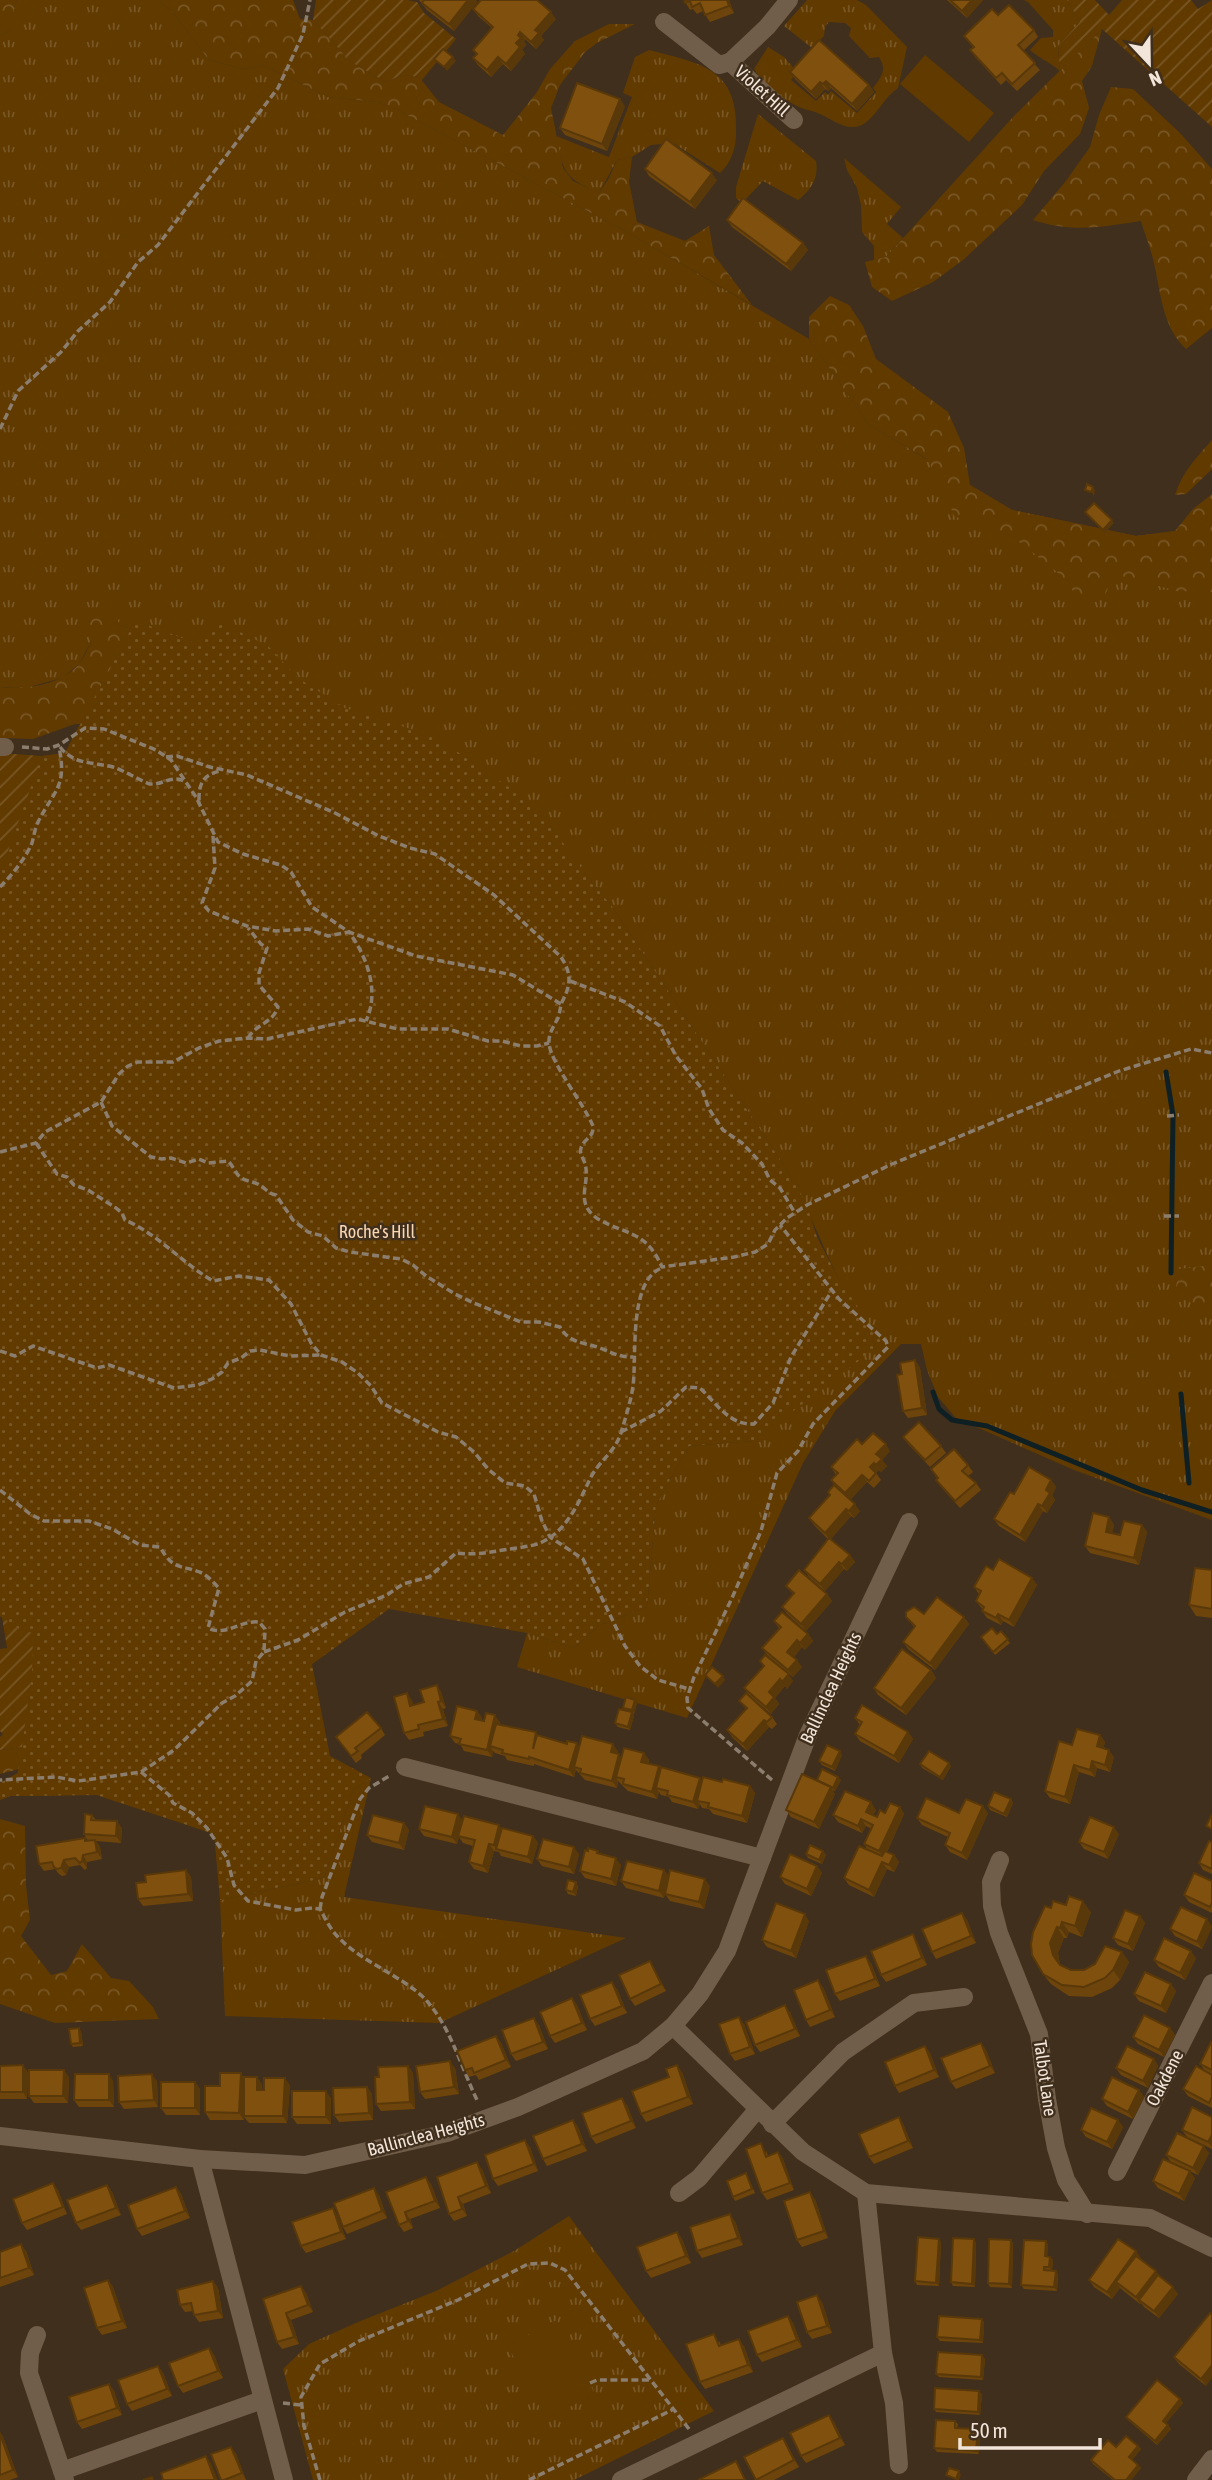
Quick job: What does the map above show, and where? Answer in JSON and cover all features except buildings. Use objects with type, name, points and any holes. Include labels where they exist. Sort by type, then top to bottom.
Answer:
[{"type":"street","name":"Violet Hill","points":[[664,22],[719,65],[730,62],[767,27],[789,0]]},
{"type":"street","name":"Violet Hill","points":[[730,62],[794,120]]},
{"type":"street","name":"Ballinclea Heights","points":[[0,2136],[200,2159],[305,2165],[447,2133],[486,2120],[643,2051],[673,2026],[699,1994],[727,1951],[808,1735],[909,1522]]},
{"type":"street","points":[[405,1767],[762,1858]]},
{"type":"street","name":"Talbot Lane","points":[[1000,1860],[991,1882],[992,1906],[999,1933],[1039,2034],[1056,2148],[1066,2180],[1087,2214]]},
{"type":"street","name":"Oakdene","points":[[1117,2172],[1212,1983]]},
{"type":"street","points":[[772,2124],[843,2052],[914,2003],[964,1997]]},
{"type":"street","points":[[673,2026],[803,2152],[866,2193],[1150,2218],[1212,2248]]},
{"type":"street","points":[[679,2193],[699,2178],[757,2110]]},
{"type":"street","points":[[200,2159],[284,2480]]},
{"type":"street","points":[[866,2193],[883,2353],[894,2403],[899,2465]]},
{"type":"street","points":[[37,2335],[30,2353],[29,2373],[64,2475],[261,2400]]},
{"type":"street","points":[[621,2480],[883,2353]]},
{"type":"street","points":[[1196,2480],[1212,2459]]},
{"type":"path","points":[[0,429],[18,391],[110,302],[138,262],[158,245],[278,88],[303,34],[310,0]]},
{"type":"path","points":[[2,747],[47,749],[59,746],[85,728],[104,729],[166,757],[172,760],[199,802],[218,842],[227,848],[281,865],[291,873],[312,907],[349,932],[416,956],[513,975],[561,1003]]},
{"type":"path","points":[[59,746],[74,760],[115,768],[150,784],[156,785],[173,778],[185,782]]},
{"type":"path","points":[[0,887],[10,878],[31,844],[38,822],[60,784],[63,766],[59,746]]},
{"type":"path","points":[[166,757],[177,756],[194,763],[247,775],[302,798],[396,844],[435,854],[507,906],[561,957],[568,968],[570,981],[549,1044],[555,1061],[593,1126],[593,1136],[580,1152],[585,1164],[583,1193],[589,1210],[604,1223],[648,1243],[662,1268]]},
{"type":"path","points":[[199,802],[199,789],[203,778],[225,770]]},
{"type":"path","points":[[212,831],[215,868],[202,903],[209,911],[247,926],[276,931],[308,929],[328,936],[349,932]]},
{"type":"path","points":[[247,926],[267,948],[259,973],[259,985],[278,1007],[272,1018],[252,1030],[247,1038]]},
{"type":"path","points":[[349,932],[369,970],[371,1010],[366,1021]]},
{"type":"path","points":[[570,981],[625,1002],[660,1026],[676,1056],[702,1089],[709,1109],[723,1130],[742,1143],[762,1164],[770,1180],[780,1188],[795,1213]]},
{"type":"path","points":[[0,1152],[36,1143],[45,1132],[101,1102],[118,1074],[128,1066],[138,1062],[173,1062],[219,1041],[267,1038],[357,1018],[398,1029],[448,1029],[488,1041],[521,1046],[549,1044]]},
{"type":"path","points":[[0,1780],[56,1777],[78,1781],[141,1772],[174,1750],[222,1703],[252,1681],[256,1661],[264,1653],[298,1640],[345,1612],[387,1595],[404,1584],[429,1577],[456,1553],[473,1555],[539,1543],[550,1537],[575,1512],[600,1463],[615,1448],[633,1388],[636,1324],[649,1274],[662,1268],[755,1252],[768,1244],[775,1230],[795,1213],[892,1164],[1119,1071],[1191,1049],[1212,1053]]},
{"type":"path","points":[[101,1102],[112,1126],[151,1157],[171,1158],[186,1163],[199,1159],[208,1163],[228,1161],[237,1175],[276,1195],[293,1220],[308,1232],[323,1236],[335,1248],[401,1259],[455,1294],[474,1303],[521,1322],[539,1322],[560,1327],[565,1335],[585,1346],[633,1357]]},
{"type":"path","points":[[1167,1116],[1178,1115]]},
{"type":"path","points":[[36,1143],[57,1174],[67,1177],[74,1185],[88,1190],[116,1208],[125,1220],[134,1223],[202,1275],[214,1281],[239,1276],[269,1280],[291,1304],[311,1343],[321,1355]]},
{"type":"path","points":[[1164,1216],[1179,1216]]},
{"type":"path","points":[[780,1225],[832,1291],[886,1341],[888,1347],[813,1424],[798,1451],[777,1473],[761,1531],[689,1689],[688,1708],[787,1793]]},
{"type":"path","points":[[621,1432],[661,1411],[687,1387],[699,1388],[733,1420],[741,1424],[754,1423],[773,1403],[791,1357],[832,1291]]},
{"type":"path","points":[[0,1351],[15,1356],[33,1346],[97,1368],[109,1364],[174,1388],[198,1385],[222,1372],[228,1363],[250,1351],[260,1350],[290,1356],[321,1355],[342,1362],[371,1386],[382,1403],[438,1432],[456,1437],[505,1483],[525,1486],[534,1494],[550,1537],[583,1559],[625,1646],[640,1666],[657,1680],[689,1689]]},
{"type":"path","points":[[0,1490],[30,1514],[44,1521],[89,1521],[113,1529],[140,1545],[160,1547],[168,1561],[177,1567],[204,1574],[219,1588],[208,1628],[215,1632],[225,1632],[234,1625],[259,1622],[265,1629],[264,1653]]},
{"type":"path","points":[[405,1767],[369,1788],[360,1799],[322,1897],[320,1909],[336,1936],[424,1998],[442,2021],[486,2120]]},
{"type":"path","points":[[141,1772],[169,1795],[173,1803],[192,1813],[207,1828],[227,1858],[234,1885],[248,1901],[296,1910],[320,1909]]},
{"type":"path","points":[[320,2480],[304,2426],[301,2398],[320,2364],[359,2341],[458,2300],[528,2263],[550,2263],[565,2270],[698,2443]]},
{"type":"path","points":[[590,2383],[597,2380],[652,2380]]},
{"type":"path","points":[[529,2480],[674,2409]]},
{"type":"green space","points":[[0,0],[17,0],[12,14],[12,29],[0,36]]},
{"type":"green space","points":[[17,0],[157,0],[172,11],[209,60],[243,69],[263,65],[328,97],[377,102],[396,109],[627,232],[809,339],[868,424],[1012,510],[1136,536],[1208,527],[1212,523],[1212,1520],[1074,1470],[956,1418],[938,1397],[927,1370],[921,1344],[901,1344],[835,1411],[803,1463],[687,1718],[517,1667],[527,1633],[574,1648],[600,1625],[647,1607],[656,1505],[689,1446],[754,1441],[839,1279],[789,1173],[613,908],[572,857],[329,1626],[369,1623],[312,1664],[215,1834],[97,1795],[10,1796],[0,1800],[0,1783],[18,1773],[32,1672],[20,1630],[0,1616],[0,1007],[42,756],[65,753],[80,724],[111,723],[131,629],[120,625],[92,640],[79,664],[62,678],[25,688],[0,687],[0,36],[12,29],[12,14]]},
{"type":"green space","points":[[157,0],[293,0],[300,19],[313,20],[351,62],[386,82],[402,75],[419,77],[439,102],[503,135],[537,92],[550,69],[575,41],[609,24],[635,24],[585,52],[560,85],[551,108],[563,168],[573,181],[599,193],[617,160],[632,157],[629,182],[637,222],[685,241],[709,226],[714,255],[752,305],[627,232],[396,109],[377,102],[328,97],[263,65],[243,69],[209,60],[172,11]]},
{"type":"green space","points":[[316,0],[417,2],[424,13],[456,39],[421,81],[419,77],[402,75],[386,82],[351,62],[313,20]]},
{"type":"green space","points":[[807,0],[857,0],[866,5],[907,47],[898,88],[870,119],[859,126],[847,127],[793,104],[768,86],[754,69],[768,47],[784,57],[797,72],[791,80],[816,101],[825,92],[828,95],[831,91],[857,113],[876,92],[873,88],[879,80],[883,66],[879,57],[870,58],[849,36],[851,28],[845,23],[829,22],[824,36],[812,48],[784,26]]},
{"type":"green space","points":[[1024,0],[1067,0],[1080,22],[1058,46],[1060,71],[1030,50],[1041,38],[1053,37],[1053,30]]},
{"type":"green space","points":[[1067,0],[1095,0],[1109,15],[1122,0],[1191,0],[1198,9],[1212,0],[1212,127],[1102,29],[1060,71],[1058,46],[1080,22]]},
{"type":"green space","points":[[1102,29],[1092,66],[1082,81],[1089,108],[1080,134],[1044,171],[1022,205],[963,260],[933,282],[892,301],[872,287],[865,262],[886,257],[1014,116]]},
{"type":"green space","points":[[649,50],[701,65],[724,82],[735,112],[736,139],[732,155],[720,173],[673,143],[651,145],[632,157],[617,160],[599,193],[578,183],[567,172],[556,136],[609,157],[632,97],[623,93],[635,57]]},
{"type":"green space","points":[[925,55],[994,113],[969,142],[900,84]]},
{"type":"green space","points":[[1111,87],[1133,89],[1180,133],[1212,169],[1212,328],[1186,349],[1167,320],[1153,258],[1141,221],[1074,228],[1033,220],[1090,147]]},
{"type":"green space","points":[[758,114],[816,161],[813,183],[798,200],[763,181],[742,203],[736,198],[736,187]]},
{"type":"green space","points":[[844,158],[901,207],[887,224],[903,238],[886,257],[874,260],[874,246],[862,232],[857,188]]},
{"type":"green space","points":[[830,296],[849,305],[863,326],[876,359],[948,412],[964,448],[970,485],[1012,510],[1136,536],[1175,531],[1193,509],[1212,494],[1212,592],[1177,591],[1114,574],[1105,595],[1085,605],[1058,573],[1021,543],[954,516],[943,487],[927,459],[868,424],[809,339],[809,317]]},
{"type":"green space","points":[[1212,440],[1212,469],[1186,494],[1175,495],[1186,472]]},
{"type":"green space","points":[[101,608],[114,613],[120,625],[131,629],[111,723],[75,724],[33,739],[0,738],[0,687],[42,685],[70,672],[86,653],[92,640],[87,627]]},
{"type":"green space","name":"Roche's Hill","points":[[134,620],[198,644],[220,622],[268,646],[298,678],[345,708],[436,737],[533,804],[549,820],[570,854],[613,908],[789,1173],[807,1205],[817,1237],[839,1279],[882,1343],[754,1441],[689,1446],[656,1505],[647,1607],[600,1625],[574,1648],[527,1633],[389,1609],[312,1664],[330,1756],[371,1778],[353,1790],[324,1878],[220,1900],[214,1834],[97,1795],[10,1796],[0,1800],[0,1783],[18,1773],[32,1672],[33,1633],[20,1630],[0,1616],[0,873],[24,798],[42,756],[65,753]]},
{"type":"green space","points":[[0,753],[42,756],[0,873]]},
{"type":"green space","points":[[1212,1265],[1212,1313],[1201,1314],[1176,1287],[1179,1269]]},
{"type":"green space","points":[[2,1617],[20,1630],[33,1633],[32,1672],[22,1747],[0,1750],[0,1737],[3,1734],[0,1731],[0,1649],[7,1648]]},
{"type":"green space","points":[[22,1747],[19,1769],[0,1774],[0,1750]]},
{"type":"green space","points":[[371,1778],[344,1897],[626,1938],[439,2023],[225,2016],[220,1900],[324,1878],[353,1790]]},
{"type":"green space","points":[[0,1819],[25,1826],[26,1885],[30,1920],[21,1936],[51,1975],[67,1971],[82,1944],[111,1978],[129,1981],[153,2007],[159,2019],[55,2023],[0,2004]]},
{"type":"green space","points":[[569,2216],[714,2411],[574,2480],[313,2480],[283,2369],[309,2344],[436,2291],[514,2251]]},
{"type":"green space","points":[[557,2320],[595,2394],[546,2419],[508,2346]]},
{"type":"waterway","points":[[1166,1072],[1173,1115],[1171,1273]]},
{"type":"waterway","points":[[933,1392],[939,1409],[952,1420],[987,1426],[1142,1490],[1212,1512]]},
{"type":"waterway","points":[[1181,1394],[1189,1483]]}]
